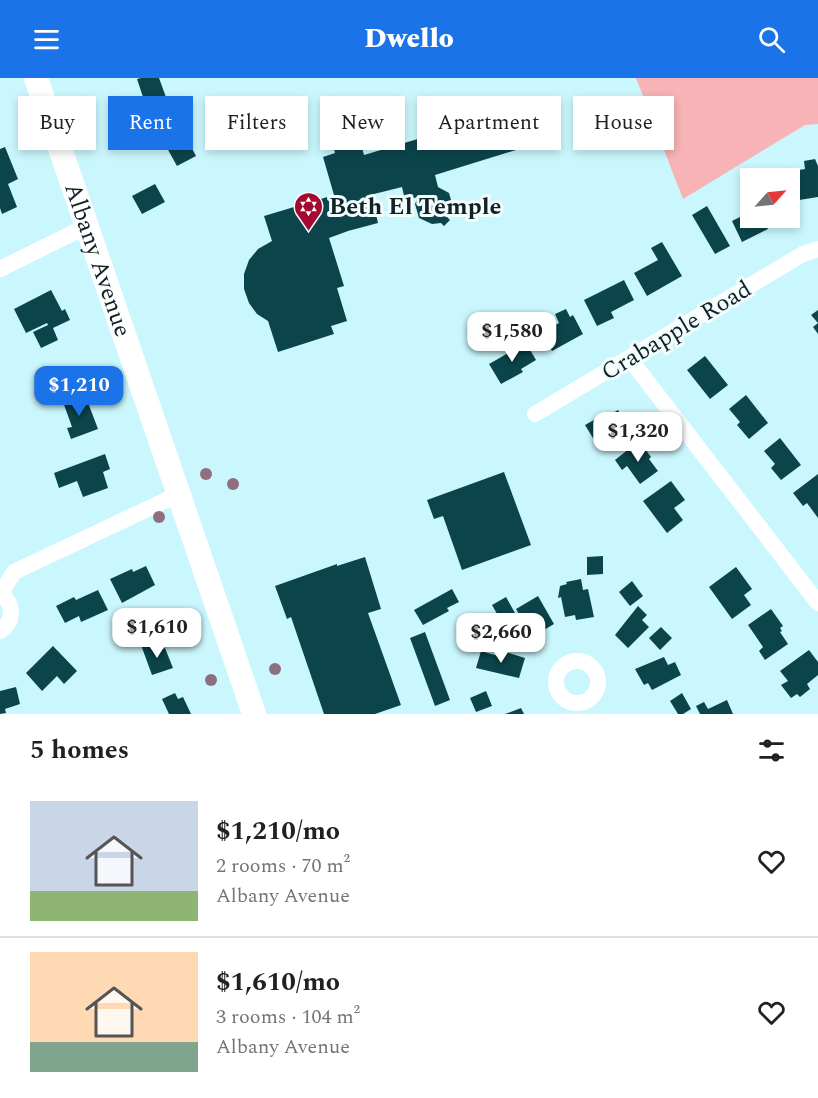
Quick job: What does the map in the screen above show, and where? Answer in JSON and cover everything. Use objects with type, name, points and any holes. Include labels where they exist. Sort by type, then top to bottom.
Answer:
[{"type":"highway","name":"Albany Avenue","points":[[36,78],[254,714]]},
{"type":"street","points":[[0,268],[87,226]]},
{"type":"street","name":"Crabapple Road","points":[[536,414],[803,254],[818,249]]},
{"type":"street","points":[[629,358],[818,603]]},
{"type":"street","points":[[0,631],[8,624],[12,610],[6,597],[0,593],[14,572],[179,494]]},
{"type":"shaded area","points":[[636,78],[818,78],[818,124],[805,125],[683,199],[664,150],[674,150],[674,96],[643,96]]},
{"type":"building","points":[[159,78],[166,96],[143,96],[137,79]]},
{"type":"building","name":"Beth El Temple","points":[[417,139],[417,150],[516,150],[435,175],[438,187],[449,193],[453,207],[447,217],[450,220],[444,226],[441,223],[432,224],[419,218],[415,204],[418,197],[405,200],[402,187],[374,194],[378,223],[329,238],[344,286],[337,288],[347,321],[331,326],[334,334],[278,352],[268,321],[257,314],[249,303],[244,289],[244,274],[249,260],[258,249],[272,241],[264,216],[334,195],[323,157],[335,153],[334,150],[363,150],[364,155],[381,150],[405,150],[405,143]]},
{"type":"building","points":[[5,147],[18,179],[8,184],[17,207],[2,214],[0,208],[0,149]]},
{"type":"building","points":[[168,150],[193,150],[196,156],[177,166]]},
{"type":"building","points":[[815,159],[818,166],[818,197],[800,200],[800,170],[805,169],[804,161]]},
{"type":"building","points":[[155,184],[165,202],[142,214],[132,196]]},
{"type":"building","points":[[707,206],[730,246],[715,254],[692,215]]},
{"type":"building","points":[[740,217],[740,228],[768,229],[742,242],[732,221]]},
{"type":"building","points":[[662,242],[682,276],[647,296],[634,273],[658,260],[651,248]]},
{"type":"building","points":[[624,280],[634,300],[611,312],[614,318],[597,326],[584,300]]},
{"type":"building","points":[[51,290],[62,311],[65,309],[70,320],[53,328],[58,340],[41,348],[33,332],[48,325],[47,323],[26,333],[14,309]]},
{"type":"building","points":[[566,309],[570,317],[573,315],[583,334],[552,351],[542,332],[559,323],[555,314]]},
{"type":"building","points":[[818,310],[818,323],[811,315]]},
{"type":"building","points":[[818,323],[818,334],[813,327]]},
{"type":"building","points":[[526,343],[536,360],[521,369],[523,372],[501,384],[489,364]]},
{"type":"building","points":[[705,356],[728,385],[710,399],[687,370]]},
{"type":"building","points":[[76,394],[79,403],[87,400],[98,429],[71,439],[67,428],[72,427],[62,399]]},
{"type":"building","points":[[746,395],[768,423],[749,439],[737,425],[740,422],[729,409]]},
{"type":"building","points":[[618,410],[629,429],[599,448],[585,425],[601,416],[603,419]]},
{"type":"building","points":[[780,438],[801,465],[781,480],[771,468],[775,464],[764,451]]},
{"type":"building","points":[[639,441],[658,471],[640,484],[627,466],[622,470],[615,460]]},
{"type":"building","points":[[105,454],[110,469],[103,472],[108,488],[83,497],[77,481],[59,488],[54,473]]},
{"type":"building","points":[[504,472],[531,545],[462,570],[443,516],[434,519],[427,500]]},
{"type":"building","points":[[818,474],[818,518],[807,503],[803,506],[793,493]]},
{"type":"building","points":[[671,481],[685,500],[674,508],[683,520],[667,533],[643,501]]},
{"type":"building","points":[[603,556],[603,574],[587,575],[587,557]]},
{"type":"building","points":[[365,557],[381,609],[368,613],[401,705],[375,714],[324,714],[291,617],[287,619],[275,586],[337,564],[337,566]]},
{"type":"building","points":[[146,566],[155,585],[122,603],[110,579],[132,569],[133,572]]},
{"type":"building","points":[[736,567],[752,589],[744,595],[751,605],[732,619],[709,587]]},
{"type":"building","points":[[581,579],[583,590],[588,589],[594,617],[576,620],[575,615],[565,617],[561,597],[558,598],[560,586],[567,584],[566,582]]},
{"type":"building","points":[[632,581],[643,596],[630,606],[619,592]]},
{"type":"building","points":[[452,589],[459,602],[447,608],[449,611],[423,625],[414,610]]},
{"type":"building","points":[[98,590],[108,610],[81,622],[79,616],[65,623],[56,606],[74,597],[76,600]]},
{"type":"building","points":[[538,596],[554,624],[532,637],[516,609]]},
{"type":"building","points":[[506,597],[515,613],[501,621],[492,605]]},
{"type":"building","points":[[638,606],[647,615],[642,620],[649,627],[628,648],[615,635]]},
{"type":"building","points":[[771,609],[783,626],[780,632],[788,644],[765,660],[759,651],[763,647],[748,625]]},
{"type":"building","points":[[469,622],[485,630],[477,643],[462,635]]},
{"type":"building","points":[[661,627],[672,638],[660,650],[649,638]]},
{"type":"building","points":[[425,632],[450,700],[435,706],[410,638]]},
{"type":"building","points":[[151,642],[154,652],[165,648],[173,668],[152,675],[141,645]]},
{"type":"building","points":[[53,646],[77,671],[64,684],[57,676],[42,691],[26,673]]},
{"type":"building","points":[[499,650],[525,658],[519,678],[476,668],[481,651],[498,656]]},
{"type":"building","points":[[809,650],[818,662],[818,675],[807,684],[810,689],[800,697],[797,694],[791,698],[781,685],[788,681],[780,671]]},
{"type":"building","points":[[664,657],[668,665],[675,662],[681,675],[652,690],[648,683],[644,685],[635,669]]},
{"type":"building","points":[[16,687],[20,704],[5,709],[6,713],[0,714],[0,691]]},
{"type":"building","points":[[486,691],[492,706],[476,712],[470,698]]},
{"type":"building","points":[[175,693],[178,699],[183,697],[191,714],[169,714],[162,699]]},
{"type":"building","points":[[682,693],[691,709],[678,714],[670,701]]},
{"type":"building","points":[[727,700],[733,714],[700,714],[696,706],[704,702],[708,709]]},
{"type":"building","points":[[521,708],[524,714],[505,714]]},
{"type":"place","name":"Beth El Temple","points":[[308,232]]}]
